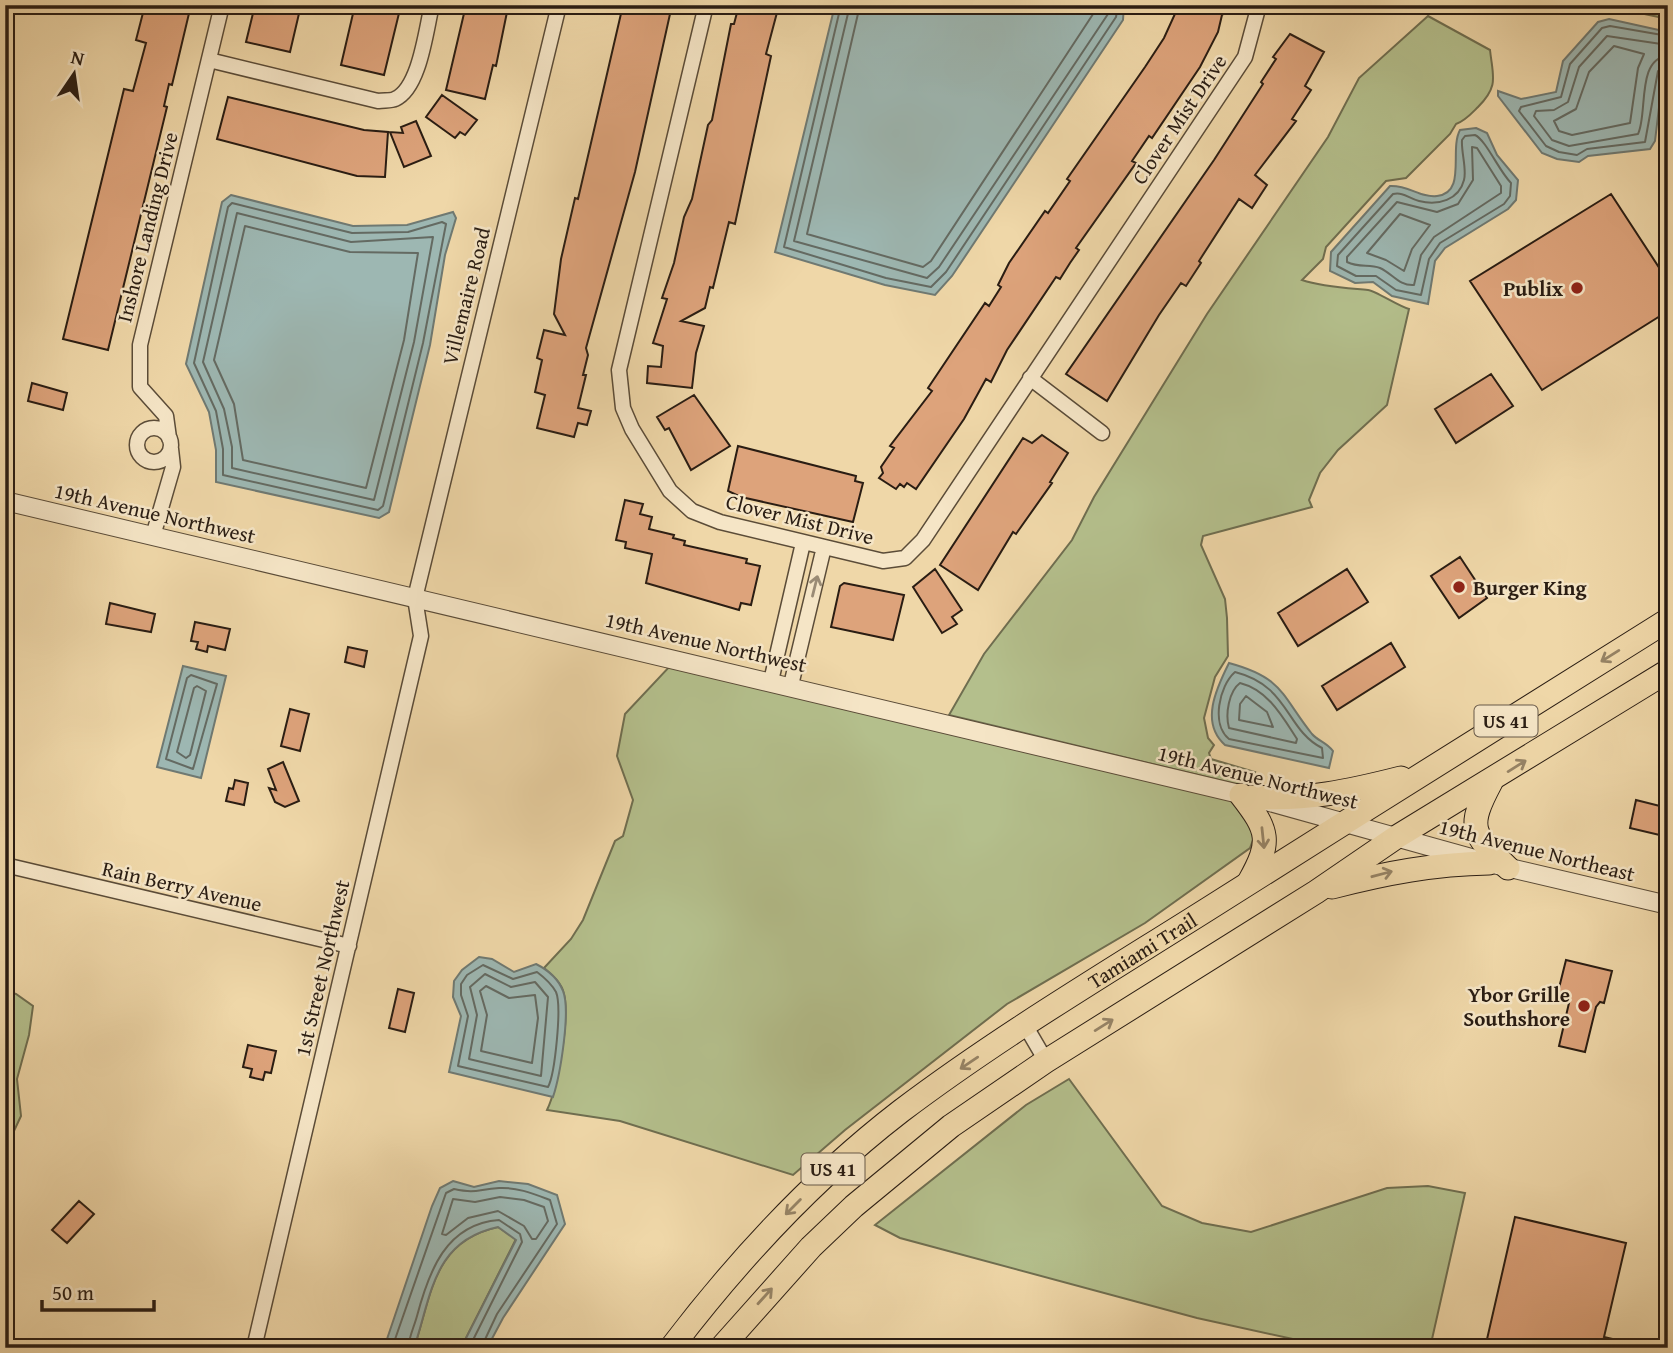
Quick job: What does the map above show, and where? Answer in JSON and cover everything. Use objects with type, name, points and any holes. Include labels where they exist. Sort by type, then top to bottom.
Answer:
[{"type":"main road","name":"Tamiami Trail","points":[[671,1348],[745,1258],[841,1161],[899,1113],[1025,1025],[1344,821],[1668,620]]},
{"type":"main road","name":"Tamiami Trail","points":[[721,1348],[776,1285],[854,1206],[951,1126],[1046,1061],[1316,892],[1395,838],[1491,782],[1668,671]]},
{"type":"main road","points":[[1247,796],[1290,800],[1340,794],[1427,771]]},
{"type":"main road","points":[[1491,782],[1476,816],[1475,830],[1499,866]]},
{"type":"main road","points":[[1247,796],[1265,832],[1262,859],[1249,883]]},
{"type":"main road","points":[[1316,892],[1399,870],[1442,864],[1499,866]]},
{"type":"street","name":"Inshore Landing Drive","points":[[153,536],[173,467],[166,416],[141,387],[140,345],[222,5]]},
{"type":"street","points":[[209,60],[378,101],[395,99],[407,90],[414,78],[432,5]]},
{"type":"street","name":"Villemaire Road","points":[[415,598],[559,5]]},
{"type":"street","name":"Clover Mist Drive","points":[[706,5],[619,370],[623,408],[632,429],[670,491],[692,511],[720,522],[883,561],[905,558],[923,540],[1245,57],[1259,5]]},
{"type":"street","points":[[1030,378],[1102,433]]},
{"type":"street","points":[[153,402],[145,431],[139,438],[138,449],[142,458],[151,462],[166,486]]},
{"type":"street","points":[[145,431],[156,429],[170,444],[162,460],[151,462]]},
{"type":"street","name":"19th Avenue Northwest","points":[[5,501],[791,685],[1247,796],[1344,821],[1395,838]]},
{"type":"street","points":[[771,681],[803,543]]},
{"type":"street","points":[[791,685],[824,547]]},
{"type":"street","name":"1st Street Northwest","points":[[254,1348],[421,636],[415,598]]},
{"type":"street","points":[[786,619],[806,624]]},
{"type":"street","name":"19th Avenue Northeast","points":[[1395,838],[1499,866],[1668,905]]},
{"type":"street","name":"Rain Berry Avenue","points":[[5,865],[349,946]]},
{"type":"street","points":[[1025,1025],[1046,1061]]},
{"type":"green space","points":[[1602,5],[1668,5],[1668,19]]},
{"type":"green space","points":[[1428,16],[1490,50],[1492,87],[1485,100],[1456,124],[1450,134],[1406,178],[1386,181],[1326,247],[1323,259],[1302,280],[1327,286],[1368,290],[1409,309],[1387,405],[1338,450],[1320,473],[1309,500],[1312,507],[1203,536],[1201,545],[1225,599],[1227,618],[1228,656],[1215,677],[1204,718],[1208,738],[1214,745],[1209,753],[1211,759],[1255,772],[1247,787],[1243,782],[1240,785],[949,715],[984,654],[1072,540],[1094,497],[1207,314],[1328,137],[1359,78]]},
{"type":"green space","points":[[670,666],[1237,802],[1256,832],[1250,848],[1145,923],[1007,1004],[845,1130],[793,1175],[620,1121],[547,1110],[562,1052],[565,1005],[561,986],[544,968],[571,939],[583,920],[615,841],[623,836],[633,800],[617,756],[625,714]]},
{"type":"green space","points":[[5,991],[16,994],[33,1006],[29,1035],[17,1079],[21,1116],[5,1150]]},
{"type":"green space","points":[[1069,1079],[1162,1206],[1202,1223],[1251,1232],[1387,1188],[1428,1186],[1465,1193],[1430,1348],[1334,1348],[1197,1318],[900,1238],[875,1225],[1026,1105]]},
{"type":"green space","points":[[498,1227],[516,1239],[461,1348],[414,1348],[431,1290],[448,1257],[460,1244],[476,1234]]},
{"type":"water","points":[[835,5],[1124,5],[1123,20],[952,276],[935,295],[885,285],[775,252]]},
{"type":"water","points":[[1609,19],[1668,32],[1655,141],[1650,149],[1588,156],[1579,162],[1557,159],[1542,153],[1498,96],[1498,91],[1521,99],[1556,92],[1563,61],[1598,22]]},
{"type":"water","points":[[1476,128],[1487,133],[1497,155],[1518,180],[1516,200],[1508,209],[1445,248],[1435,261],[1428,304],[1392,296],[1373,282],[1355,283],[1330,271],[1331,252],[1390,186],[1403,187],[1431,196],[1446,193],[1455,179],[1457,138],[1460,130]]},
{"type":"water","points":[[231,195],[353,226],[407,225],[453,212],[456,218],[445,255],[430,345],[389,512],[379,518],[216,482],[216,450],[209,412],[186,364],[222,202]]},
{"type":"water","points":[[1229,663],[1261,675],[1287,698],[1312,734],[1333,751],[1329,768],[1225,745],[1217,736],[1212,716],[1215,695]]},
{"type":"water","points":[[183,666],[226,676],[201,778],[157,767]]},
{"type":"water","points":[[479,957],[492,959],[514,972],[536,964],[552,975],[561,986],[565,1000],[565,1028],[553,1097],[449,1072],[461,1016],[453,997],[454,981],[462,970]]},
{"type":"water","points":[[453,1181],[474,1187],[499,1181],[528,1184],[557,1195],[565,1224],[503,1318],[487,1348],[461,1348],[516,1240],[498,1227],[476,1234],[460,1244],[448,1257],[431,1290],[414,1348],[384,1348],[432,1206],[440,1188]]},
{"type":"building","points":[[145,5],[191,5],[172,85],[169,84],[164,106],[167,107],[108,350],[63,339],[124,89],[133,91],[146,43],[136,40]]},
{"type":"building","points":[[255,5],[301,5],[290,52],[246,42]]},
{"type":"building","points":[[355,5],[401,5],[384,75],[341,65]]},
{"type":"building","points":[[466,5],[502,5],[501,11],[507,12],[496,66],[493,65],[485,99],[446,90]]},
{"type":"building","points":[[623,5],[672,5],[635,172],[586,348],[588,355],[583,375],[586,375],[578,408],[591,411],[587,425],[578,423],[574,437],[537,428],[545,395],[535,392],[542,360],[537,358],[544,330],[565,335],[554,314],[561,259],[575,198],[578,199]]},
{"type":"building","points":[[739,5],[779,5],[766,54],[771,56],[735,224],[729,222],[713,288],[710,287],[705,308],[681,321],[704,326],[696,353],[692,388],[647,383],[648,366],[661,367],[663,346],[653,343],[667,299],[662,298],[674,263],[684,217],[692,199],[708,125],[712,120],[731,24],[734,24]]},
{"type":"building","points":[[1179,5],[1214,5],[1232,9],[1222,15],[1218,32],[1200,67],[1152,138],[1149,136],[1132,161],[1136,163],[1076,248],[1079,250],[1060,279],[1056,277],[1007,350],[991,382],[986,379],[964,419],[916,489],[907,483],[904,487],[900,484],[896,489],[879,478],[883,473],[881,467],[894,448],[890,446],[932,391],[928,388],[985,303],[989,306],[1001,287],[998,285],[1009,263],[1045,211],[1048,213],[1070,181],[1067,179],[1164,38]]},
{"type":"building","points":[[1290,34],[1324,52],[1305,86],[1311,90],[1292,119],[1296,121],[1255,175],[1267,185],[1252,208],[1239,199],[1186,286],[1181,283],[1159,315],[1107,401],[1066,374],[1214,160],[1263,84],[1261,82],[1276,59],[1273,57]]},
{"type":"building","points":[[442,95],[477,120],[465,135],[460,132],[455,138],[426,117]]},
{"type":"building","points":[[228,97],[364,130],[388,132],[385,177],[357,176],[217,139]]},
{"type":"building","points":[[416,121],[431,156],[404,167],[390,132],[403,133],[401,127]]},
{"type":"building","points":[[1611,194],[1660,269],[1668,263],[1668,311],[1542,390],[1470,281]]},
{"type":"building","points":[[1491,374],[1513,406],[1456,443],[1435,409]]},
{"type":"building","points":[[32,383],[67,393],[63,410],[28,401]]},
{"type":"building","points":[[694,395],[730,446],[691,470],[669,428],[665,430],[657,417]]},
{"type":"building","points":[[1042,435],[1068,453],[1050,482],[1052,483],[1016,534],[1013,532],[978,590],[940,565],[1023,438],[1032,443]]},
{"type":"building","points":[[738,446],[856,476],[855,481],[863,483],[853,522],[741,497],[728,491]]},
{"type":"building","points":[[625,500],[643,504],[640,514],[652,517],[649,529],[674,535],[673,538],[685,541],[684,545],[747,559],[746,563],[760,566],[751,605],[741,603],[739,610],[646,583],[652,554],[625,548],[626,542],[616,540]]},
{"type":"building","name":"Burger King","points":[[1460,557],[1487,598],[1459,618],[1431,576]]},
{"type":"building","points":[[935,569],[962,610],[952,617],[957,624],[942,633],[913,587]]},
{"type":"building","points":[[1347,569],[1368,602],[1298,646],[1278,613]]},
{"type":"building","points":[[844,583],[904,595],[893,640],[831,627],[840,586]]},
{"type":"building","points":[[110,603],[155,614],[151,632],[106,624]]},
{"type":"building","points":[[195,622],[230,629],[225,650],[208,646],[207,652],[196,649],[198,642],[191,641]]},
{"type":"building","points":[[1391,643],[1405,667],[1337,710],[1322,686]]},
{"type":"building","points":[[348,647],[367,651],[364,667],[345,662]]},
{"type":"building","points":[[290,709],[309,714],[300,751],[281,746]]},
{"type":"building","points":[[283,762],[299,801],[285,807],[275,802],[269,788],[276,790],[268,769]]},
{"type":"building","points":[[235,780],[248,783],[244,805],[226,801],[229,788],[233,789]]},
{"type":"building","points":[[1636,800],[1668,808],[1668,837],[1630,828]]},
{"type":"building","name":"Ybor Grille Southshore","points":[[1566,960],[1612,971],[1604,1003],[1600,1002],[1596,1007],[1585,1052],[1559,1046],[1569,1003],[1559,1000],[1561,993],[1558,992]]},
{"type":"building","points":[[398,989],[414,993],[405,1032],[389,1028]]},
{"type":"building","points":[[248,1045],[276,1051],[271,1073],[265,1072],[263,1080],[250,1077],[252,1069],[243,1067]]},
{"type":"building","points":[[79,1201],[94,1214],[67,1243],[52,1230]]},
{"type":"building","points":[[1515,1217],[1626,1243],[1604,1337],[1630,1343],[1630,1348],[1485,1348]]},
{"type":"place","name":"Publix","points":[[1577,288]]},
{"type":"place","name":"Burger King","points":[[1459,587]]},
{"type":"place","name":"Ybor Grille Southshore","points":[[1584,1006]]}]
